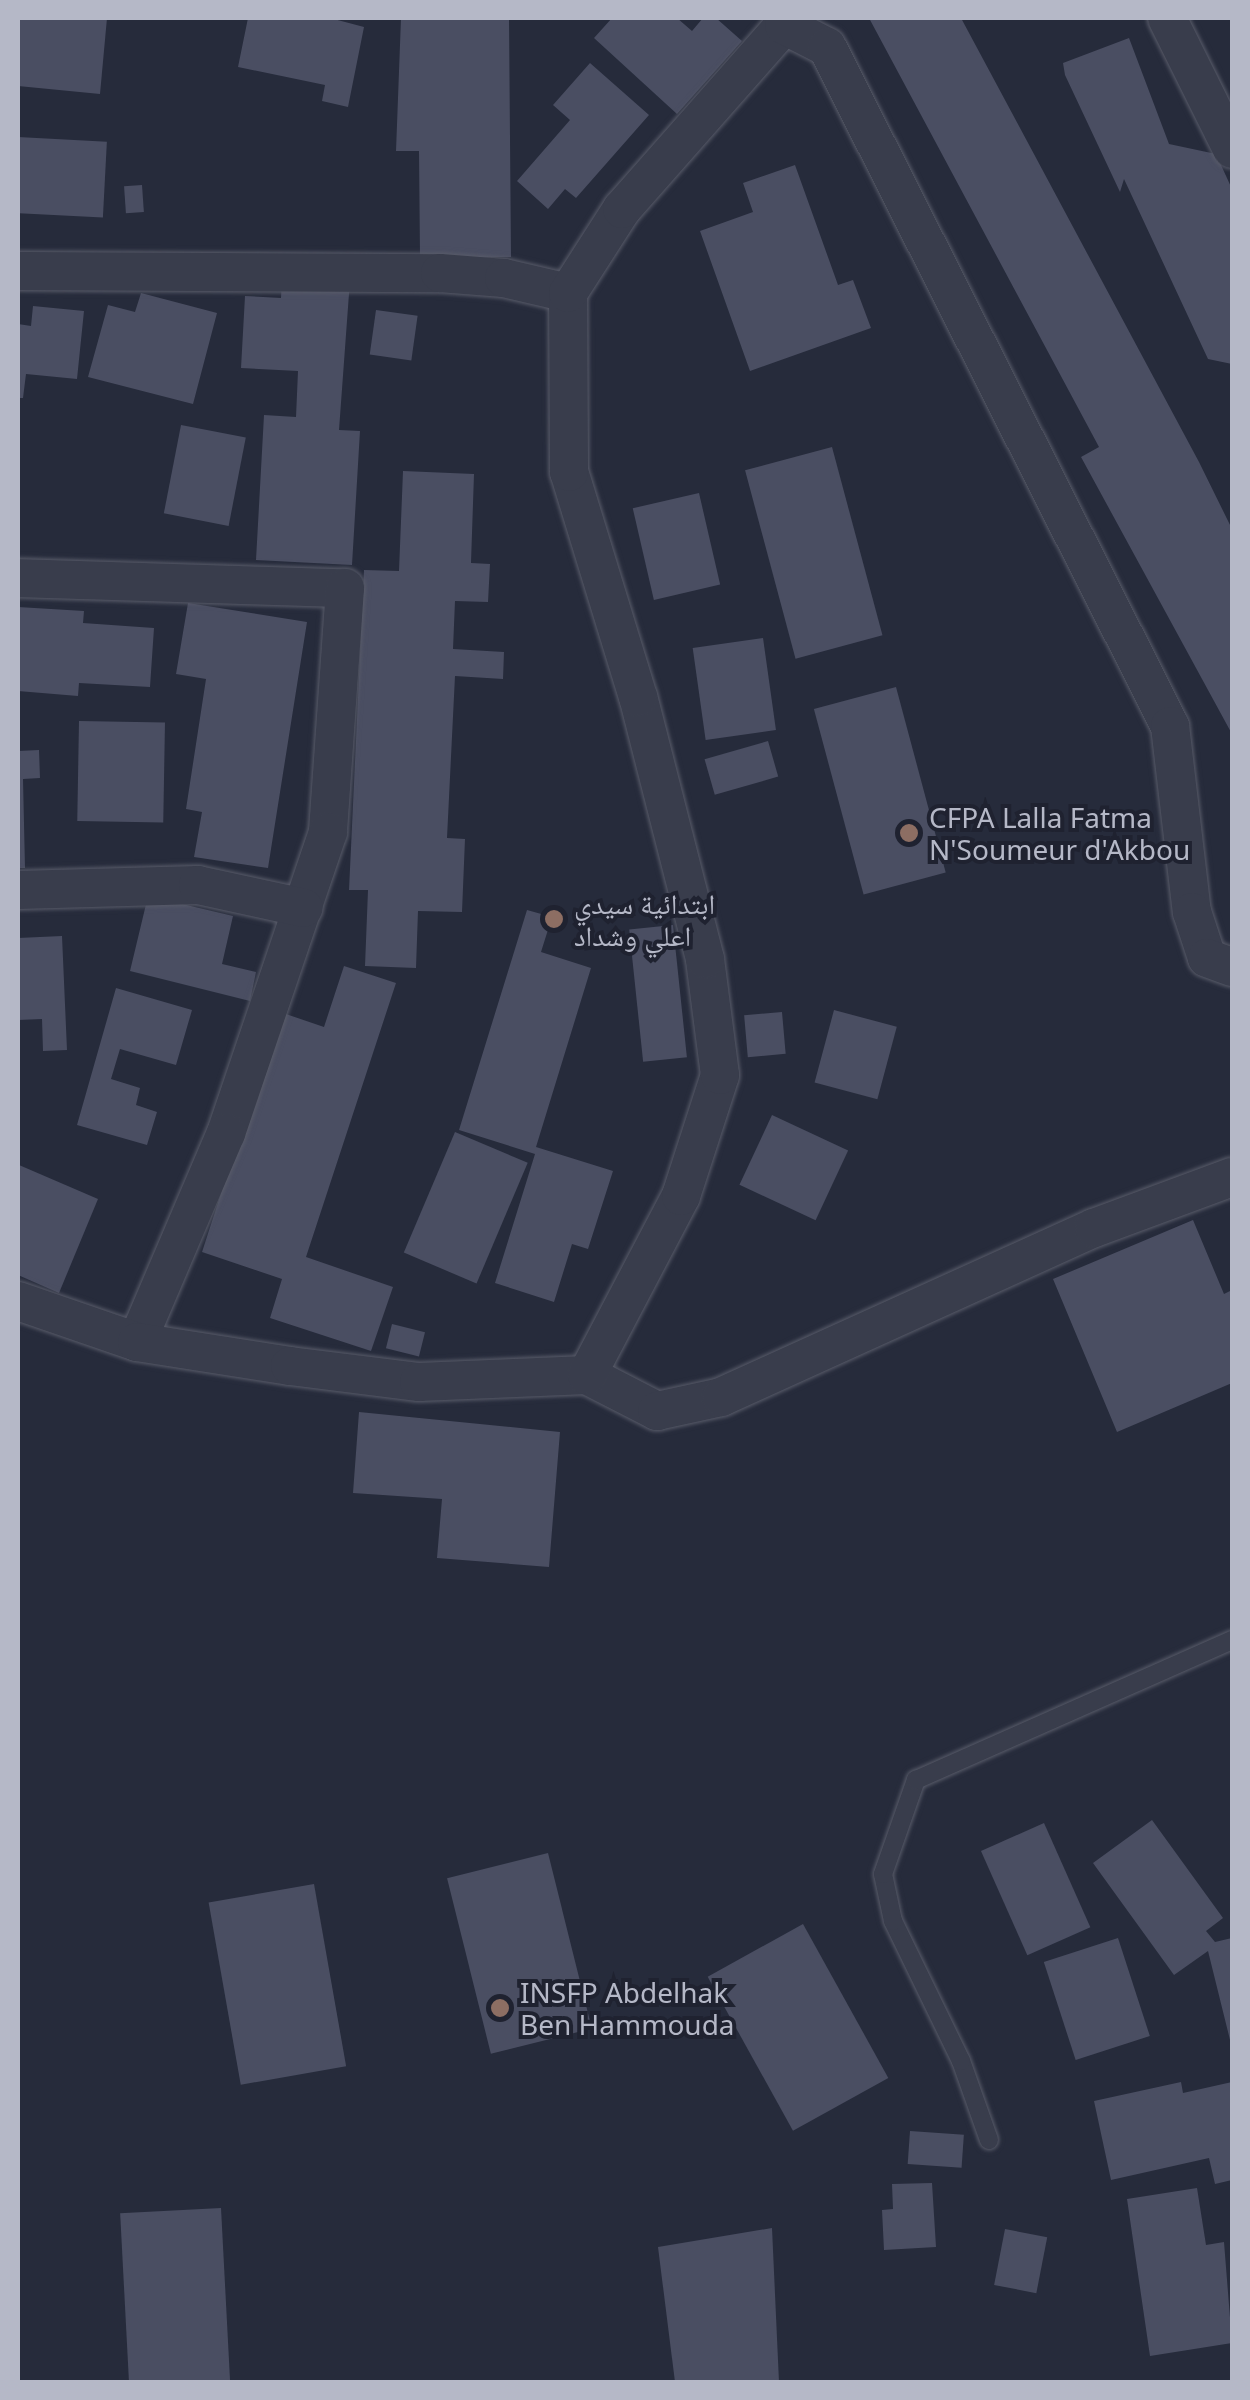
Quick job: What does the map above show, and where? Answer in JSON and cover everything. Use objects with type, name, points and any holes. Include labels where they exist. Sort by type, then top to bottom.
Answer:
[{"type":"street","points":[[1167,18],[1232,149]]},
{"type":"street","points":[[586,1375],[681,1196],[720,1074],[705,959],[638,697],[569,472],[568,293],[622,209],[779,21],[827,46],[1170,726],[1192,912],[1206,958],[1232,966]]},
{"type":"street","points":[[18,271],[440,274],[504,278],[568,293]]},
{"type":"street","points":[[18,578],[344,588],[328,832],[226,1134],[138,1342]]},
{"type":"street","points":[[18,890],[198,886],[304,908]]},
{"type":"street","points":[[18,1300],[138,1342],[419,1382],[586,1375],[657,1412],[721,1396],[1094,1228],[1232,1176]]},
{"type":"lane","points":[[989,2140],[960,2061],[894,1921],[882,1874],[916,1780],[1232,1640]]},
{"type":"building","points":[[18,18],[107,18],[100,94],[18,86]]},
{"type":"building","points":[[248,18],[330,18],[364,27],[348,107],[322,101],[325,85],[238,67]]},
{"type":"building","points":[[401,18],[509,18],[511,257],[420,257],[419,151],[396,151]]},
{"type":"building","points":[[612,18],[677,18],[692,31],[703,18],[716,18],[742,41],[677,114],[594,38]]},
{"type":"building","points":[[869,18],[961,18],[1199,462],[1232,529],[1232,734],[1081,457],[1099,447]]},
{"type":"building","points":[[1129,38],[1169,144],[1216,154],[1232,189],[1232,364],[1208,359],[1124,179],[1120,192],[1065,75],[1063,63]]},
{"type":"building","points":[[590,63],[649,115],[576,198],[565,189],[548,209],[517,181],[570,120],[553,105]]},
{"type":"building","points":[[18,137],[107,142],[103,218],[18,213]]},
{"type":"building","points":[[795,165],[838,285],[853,280],[871,328],[750,371],[700,231],[753,212],[743,183]]},
{"type":"building","points":[[142,185],[144,212],[126,213],[124,186]]},
{"type":"building","points":[[282,276],[350,280],[339,430],[360,431],[352,565],[256,560],[264,415],[296,417],[298,371],[241,368],[245,296],[281,298]]},
{"type":"building","points":[[141,293],[217,313],[193,404],[88,377],[108,305],[135,312]]},
{"type":"building","points":[[33,306],[84,311],[77,379],[26,374],[23,398],[18,398],[18,324],[31,326]]},
{"type":"building","points":[[376,310],[418,316],[411,360],[370,355]]},
{"type":"building","points":[[181,425],[246,438],[229,526],[164,513]]},
{"type":"building","points":[[832,447],[882,635],[796,659],[745,470]]},
{"type":"building","points":[[403,471],[474,474],[471,563],[490,564],[488,602],[455,601],[453,649],[504,652],[503,679],[455,676],[447,838],[465,839],[462,912],[418,911],[416,968],[365,966],[368,890],[349,890],[364,570],[399,571]]},
{"type":"building","points":[[699,493],[720,585],[654,600],[633,508]]},
{"type":"building","points":[[188,603],[307,622],[268,868],[194,857],[202,812],[186,809],[206,679],[176,674]]},
{"type":"building","points":[[18,607],[84,611],[83,623],[154,628],[150,687],[79,683],[78,696],[18,691]]},
{"type":"building","points":[[763,638],[776,730],[706,740],[693,648]]},
{"type":"building","points":[[896,687],[946,872],[864,894],[814,709]]},
{"type":"building","points":[[79,721],[165,723],[163,822],[77,821]]},
{"type":"building","points":[[768,741],[778,777],[715,795],[705,759]]},
{"type":"building","points":[[39,750],[40,778],[23,779],[25,868],[18,868],[18,751]]},
{"type":"building","points":[[148,896],[233,916],[222,964],[256,972],[250,1001],[130,971]]},
{"type":"building","points":[[527,910],[552,917],[541,952],[591,968],[536,1147],[613,1171],[588,1249],[572,1244],[554,1302],[495,1283],[535,1154],[459,1130]]},
{"type":"building","points":[[673,925],[687,1057],[643,1062],[629,930]]},
{"type":"building","points":[[62,936],[67,1050],[43,1051],[42,1019],[18,1020],[18,938]]},
{"type":"building","points":[[344,966],[396,983],[306,1257],[393,1287],[371,1351],[270,1318],[282,1279],[202,1252],[280,1012],[324,1027]]},
{"type":"building","points":[[116,988],[192,1010],[176,1065],[120,1049],[111,1079],[140,1088],[136,1105],[157,1112],[147,1145],[77,1125]]},
{"type":"building","points":[[834,1010],[897,1027],[877,1099],[815,1082]]},
{"type":"building","points":[[782,1012],[786,1054],[748,1057],[744,1015]]},
{"type":"building","points":[[772,1115],[848,1150],[816,1220],[739,1185]]},
{"type":"building","points":[[455,1132],[528,1163],[477,1283],[404,1253]]},
{"type":"building","points":[[19,1165],[98,1199],[59,1293],[18,1275]]},
{"type":"building","points":[[1193,1220],[1224,1294],[1232,1290],[1232,1383],[1117,1432],[1053,1279]]},
{"type":"building","points":[[392,1324],[425,1332],[419,1356],[386,1348]]},
{"type":"building","points":[[359,1412],[560,1432],[549,1567],[437,1558],[442,1499],[353,1493]]},
{"type":"building","points":[[1152,1820],[1223,1918],[1206,1931],[1215,1942],[1232,1938],[1232,2048],[1208,1951],[1174,1975],[1093,1863]]},
{"type":"building","points":[[1044,1823],[1090,1927],[1027,1955],[981,1851]]},
{"type":"building","points":[[548,1853],[592,2029],[491,2054],[447,1878]]},
{"type":"building","points":[[314,1884],[346,2066],[241,2085],[209,1903]]},
{"type":"building","points":[[803,1924],[888,2078],[793,2131],[708,1977]]},
{"type":"building","points":[[1118,1938],[1150,2036],[1076,2060],[1044,1962]]},
{"type":"building","points":[[1181,2082],[1183,2093],[1232,2082],[1232,2180],[1215,2184],[1209,2158],[1111,2180],[1094,2101]]},
{"type":"building","points":[[910,2131],[964,2135],[962,2168],[908,2164]]},
{"type":"building","points":[[932,2183],[936,2247],[884,2250],[882,2210],[893,2209],[892,2184]]},
{"type":"building","points":[[1197,2188],[1206,2245],[1224,2242],[1232,2343],[1150,2356],[1127,2199]]},
{"type":"building","points":[[221,2208],[230,2382],[129,2382],[120,2213]]},
{"type":"building","points":[[772,2228],[779,2382],[675,2382],[658,2247]]},
{"type":"building","points":[[1005,2229],[1047,2237],[1036,2293],[994,2285]]},
{"type":"place","name":"CFPA Lalla Fatma N'Soumeur d'Akbou","points":[[909,833]]},
{"type":"place","name":"ابتدائية سيدي اعلي وشداد","points":[[554,919]]},
{"type":"place","name":"INSFP Abdelhak Ben Hammouda","points":[[500,2008]]}]
